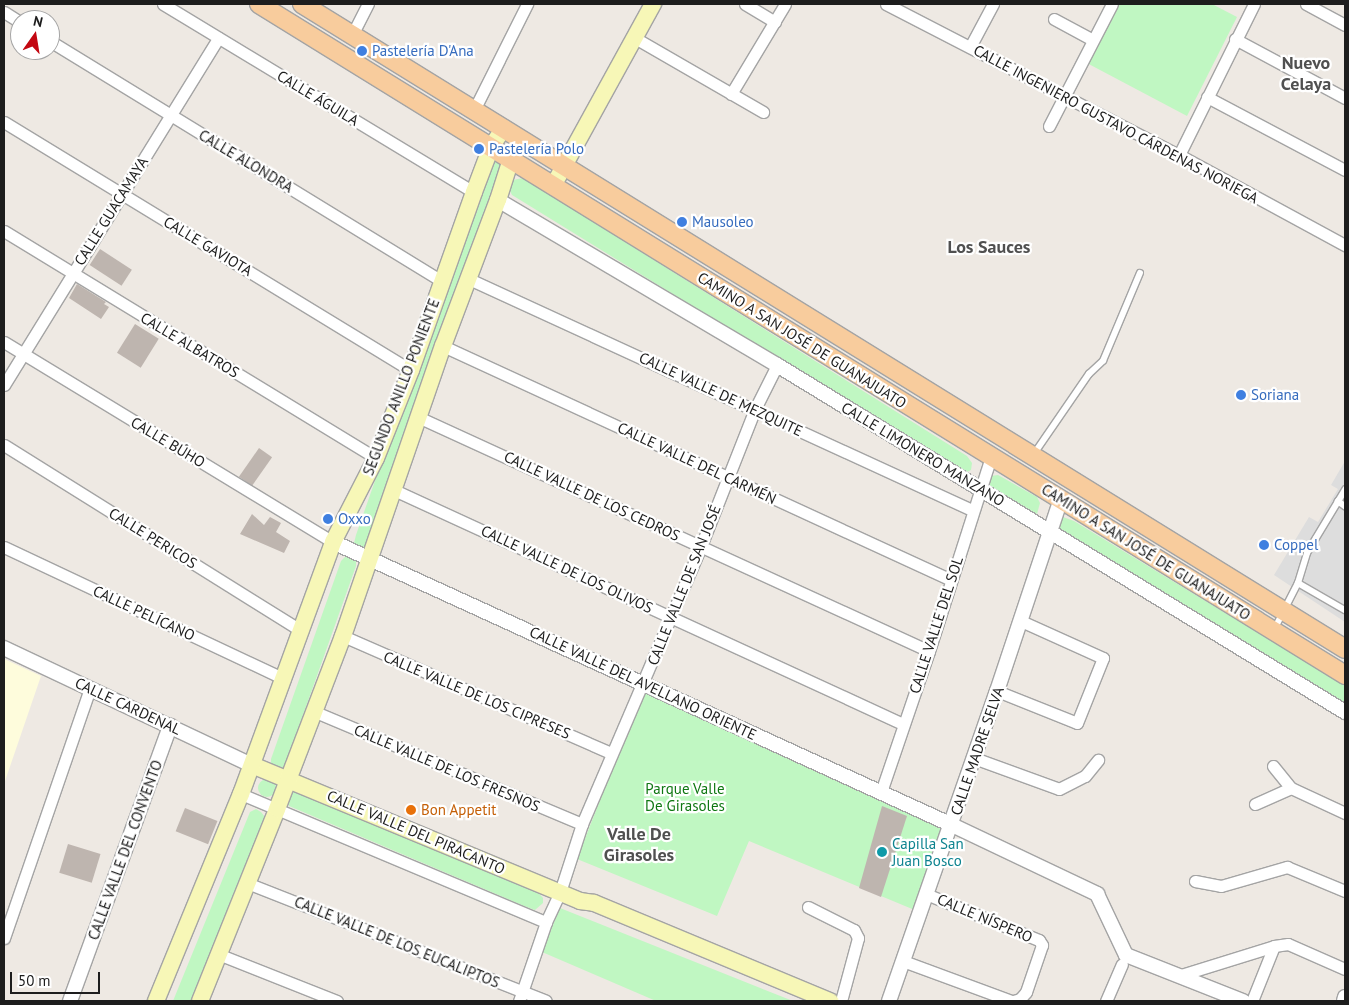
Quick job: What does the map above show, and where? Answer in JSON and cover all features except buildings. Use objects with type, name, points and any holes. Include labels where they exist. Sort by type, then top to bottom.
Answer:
[{"type":"main road","name":"CAMINO A SAN JOSÉ DE GUANAJUATO","points":[[259,4],[1345,675]]},
{"type":"main road","name":"CAMINO A SAN JOSÉ DE GUANAJUATO","points":[[302,4],[1345,649]]},
{"type":"main road","points":[[553,186],[653,4]]},
{"type":"main road","name":"SEGUNDO ANILLO PONIENTE","points":[[156,1001],[241,794],[333,542],[376,458],[411,370],[474,192],[492,148],[504,128]]},
{"type":"main road","name":"SEGUNDO ANILLO PONIENTE","points":[[200,1001],[277,809],[343,636],[442,346],[469,279],[511,159],[521,139]]},
{"type":"main road","name":"CALLE VALLE DEL PIRACANTO","points":[[252,765],[289,778],[580,901],[594,903],[818,1000]]},
{"type":"street","name":"CALLE ÁGUILA","points":[[163,4],[474,192]]},
{"type":"street","points":[[352,35],[368,4]]},
{"type":"street","points":[[474,110],[527,4]]},
{"type":"street","points":[[745,4],[775,22]]},
{"type":"street","points":[[731,94],[785,4]]},
{"type":"street","name":"CALLE INGENIERO GUSTAVO CÁRDENAS NORIEGA","points":[[886,4],[1179,155],[1345,245]]},
{"type":"street","points":[[970,47],[993,4]]},
{"type":"street","points":[[1049,126],[1112,4]]},
{"type":"street","points":[[1179,155],[1254,4]]},
{"type":"street","points":[[1306,4],[1345,25]]},
{"type":"street","points":[[1054,19],[1093,40]]},
{"type":"street","name":"CALLE GUACAMAYA","points":[[4,385],[218,38]]},
{"type":"street","points":[[635,38],[762,112]]},
{"type":"street","points":[[1235,39],[1345,98]]},
{"type":"street","name":"CALLE ALONDRA","points":[[60,46],[442,281]]},
{"type":"street","points":[[1207,97],[1345,170]]},
{"type":"street","name":"CALLE GAVIOTA","points":[[4,122],[411,370]]},
{"type":"street","name":"CALLE LIMONERO MANZANO","points":[[498,200],[777,365],[1345,712]]},
{"type":"street","name":"CALLE ALBATROS","points":[[4,231],[376,458]]},
{"type":"street","name":"CALLE VALLE DE MEZQUITE","points":[[469,279],[972,510]]},
{"type":"street","name":"CALLE BÚHO","points":[[4,342],[333,542]]},
{"type":"street","name":"CALLE VALLE DEL CARMÉN","points":[[442,346],[951,580]]},
{"type":"street","name":"CALLE VALLE DE SAN JOSÉ","points":[[520,997],[546,922],[560,892],[582,824],[611,753],[644,684],[755,409],[777,365]]},
{"type":"street","name":"CALLE VALLE DE LOS CEDROS","points":[[418,417],[930,651]]},
{"type":"street","name":"CALLE PERICOS","points":[[4,445],[302,631]]},
{"type":"street","name":"CALLE VALLE DEL SOL","points":[[881,792],[903,724],[930,651],[972,510],[991,457]]},
{"type":"street","name":"CALLE VALLE DE LOS OLIVOS","points":[[394,490],[903,724]]},
{"type":"street","name":"CALLE MADRE SELVA","points":[[889,1001],[952,825],[1021,621],[1060,498]]},
{"type":"street","name":"CALLE VALLE DEL AVELLANO ORIENTE","points":[[333,542],[881,792],[1097,894],[1124,959]]},
{"type":"street","name":"CALLE PELÍCANO","points":[[4,547],[284,679]]},
{"type":"street","points":[[997,691],[1077,723],[1103,658],[1021,621]]},
{"type":"street","name":"CALLE VALLE DE LOS CIPRESES","points":[[343,636],[611,753]]},
{"type":"street","name":"CALLE CARDENAL","points":[[4,648],[252,765]]},
{"type":"street","points":[[4,938],[90,688]]},
{"type":"street","name":"CALLE VALLE DE LOS FRESNOS","points":[[313,711],[582,824]]},
{"type":"street","name":"CALLE VALLE DEL CONVENTO","points":[[70,1001],[170,726]]},
{"type":"street","points":[[974,758],[1059,789],[1085,776],[1098,760]]},
{"type":"street","points":[[1272,766],[1291,788],[1345,813]]},
{"type":"street","points":[[1255,804],[1291,788]]},
{"type":"street","points":[[241,794],[546,922]]},
{"type":"street","points":[[1195,881],[1221,886],[1287,867],[1345,891]]},
{"type":"street","name":"CALLE VALLE DE LOS EUCALIPTOS","points":[[247,883],[520,997],[546,1001]]},
{"type":"street","name":"CALLE NÍSPERO","points":[[926,894],[1039,940],[1042,944],[1026,992],[1015,1001]]},
{"type":"street","points":[[808,907],[854,930],[858,938],[841,1001]]},
{"type":"street","points":[[1181,976],[1274,946],[1288,944],[1345,969]]},
{"type":"street","points":[[1252,1001],[1274,946]]},
{"type":"street","points":[[218,954],[337,1001]]},
{"type":"street","points":[[1106,1001],[1124,959],[1181,976],[1243,1001]]},
{"type":"street","points":[[903,961],[1015,1001]]},
{"type":"lane","points":[[1033,455],[1089,374],[1103,361],[1140,273]]},
{"type":"lane","points":[[1273,631],[1298,583],[1306,553],[1345,490]]},
{"type":"lane","points":[[1338,501],[1345,506]]},
{"type":"lane","points":[[1298,583],[1345,610]]},
{"type":"shaded area","points":[[1345,461],[1345,622],[1274,575],[1309,517],[1318,522],[1338,489],[1331,485]]},
{"type":"shaded area","points":[[4,659],[41,676],[4,784]]},
{"type":"green space","points":[[1114,4],[1212,4],[1237,17],[1187,116],[1083,61]]},
{"type":"green space","points":[[493,159],[505,166],[365,550],[354,543],[356,535],[480,181]]},
{"type":"green space","points":[[523,178],[967,456],[972,463],[971,470],[967,472],[874,418],[512,195],[509,189],[513,180]]},
{"type":"green space","points":[[998,475],[1037,497],[1040,503],[1037,514],[988,485],[988,480],[991,476]]},
{"type":"green space","points":[[1063,517],[1074,521],[1345,686],[1345,704],[1056,527],[1056,520]]},
{"type":"green space","points":[[345,557],[352,557],[356,561],[356,566],[286,763],[284,768],[276,768],[271,765],[271,759],[341,561]]},
{"type":"green space","name":"Parque Valle De Girasoles","points":[[643,690],[947,826],[917,911],[749,841],[717,916],[577,859]]},
{"type":"green space","points":[[267,779],[273,782],[276,788],[273,794],[267,797],[261,794],[258,788],[261,782]]},
{"type":"green space","points":[[290,787],[535,889],[543,898],[543,903],[535,910],[524,906],[289,806],[286,799]]},
{"type":"green space","points":[[256,809],[265,817],[191,1001],[173,1001],[250,812]]},
{"type":"green space","points":[[560,908],[793,1001],[656,1001],[542,952]]},
{"type":"place","name":"Pastelería D'Ana","points":[[362,51]]},
{"type":"place","name":"Pastelería Polo","points":[[479,149]]},
{"type":"place","name":"Mausoleo","points":[[682,222]]},
{"type":"place","name":"Soriana","points":[[1241,395]]},
{"type":"place","name":"Oxxo","points":[[328,519]]},
{"type":"place","name":"Coppel","points":[[1264,545]]},
{"type":"place","name":"Bon Appetit","points":[[411,810]]},
{"type":"place","name":"Capilla San Juan Bosco","points":[[882,852]]},
{"type":"district","name":"Nuevo Celaya","points":[[1306,74]]},
{"type":"district","name":"Los Sauces","points":[[989,247]]},
{"type":"district","name":"Valle De Girasoles","points":[[639,845]]}]
